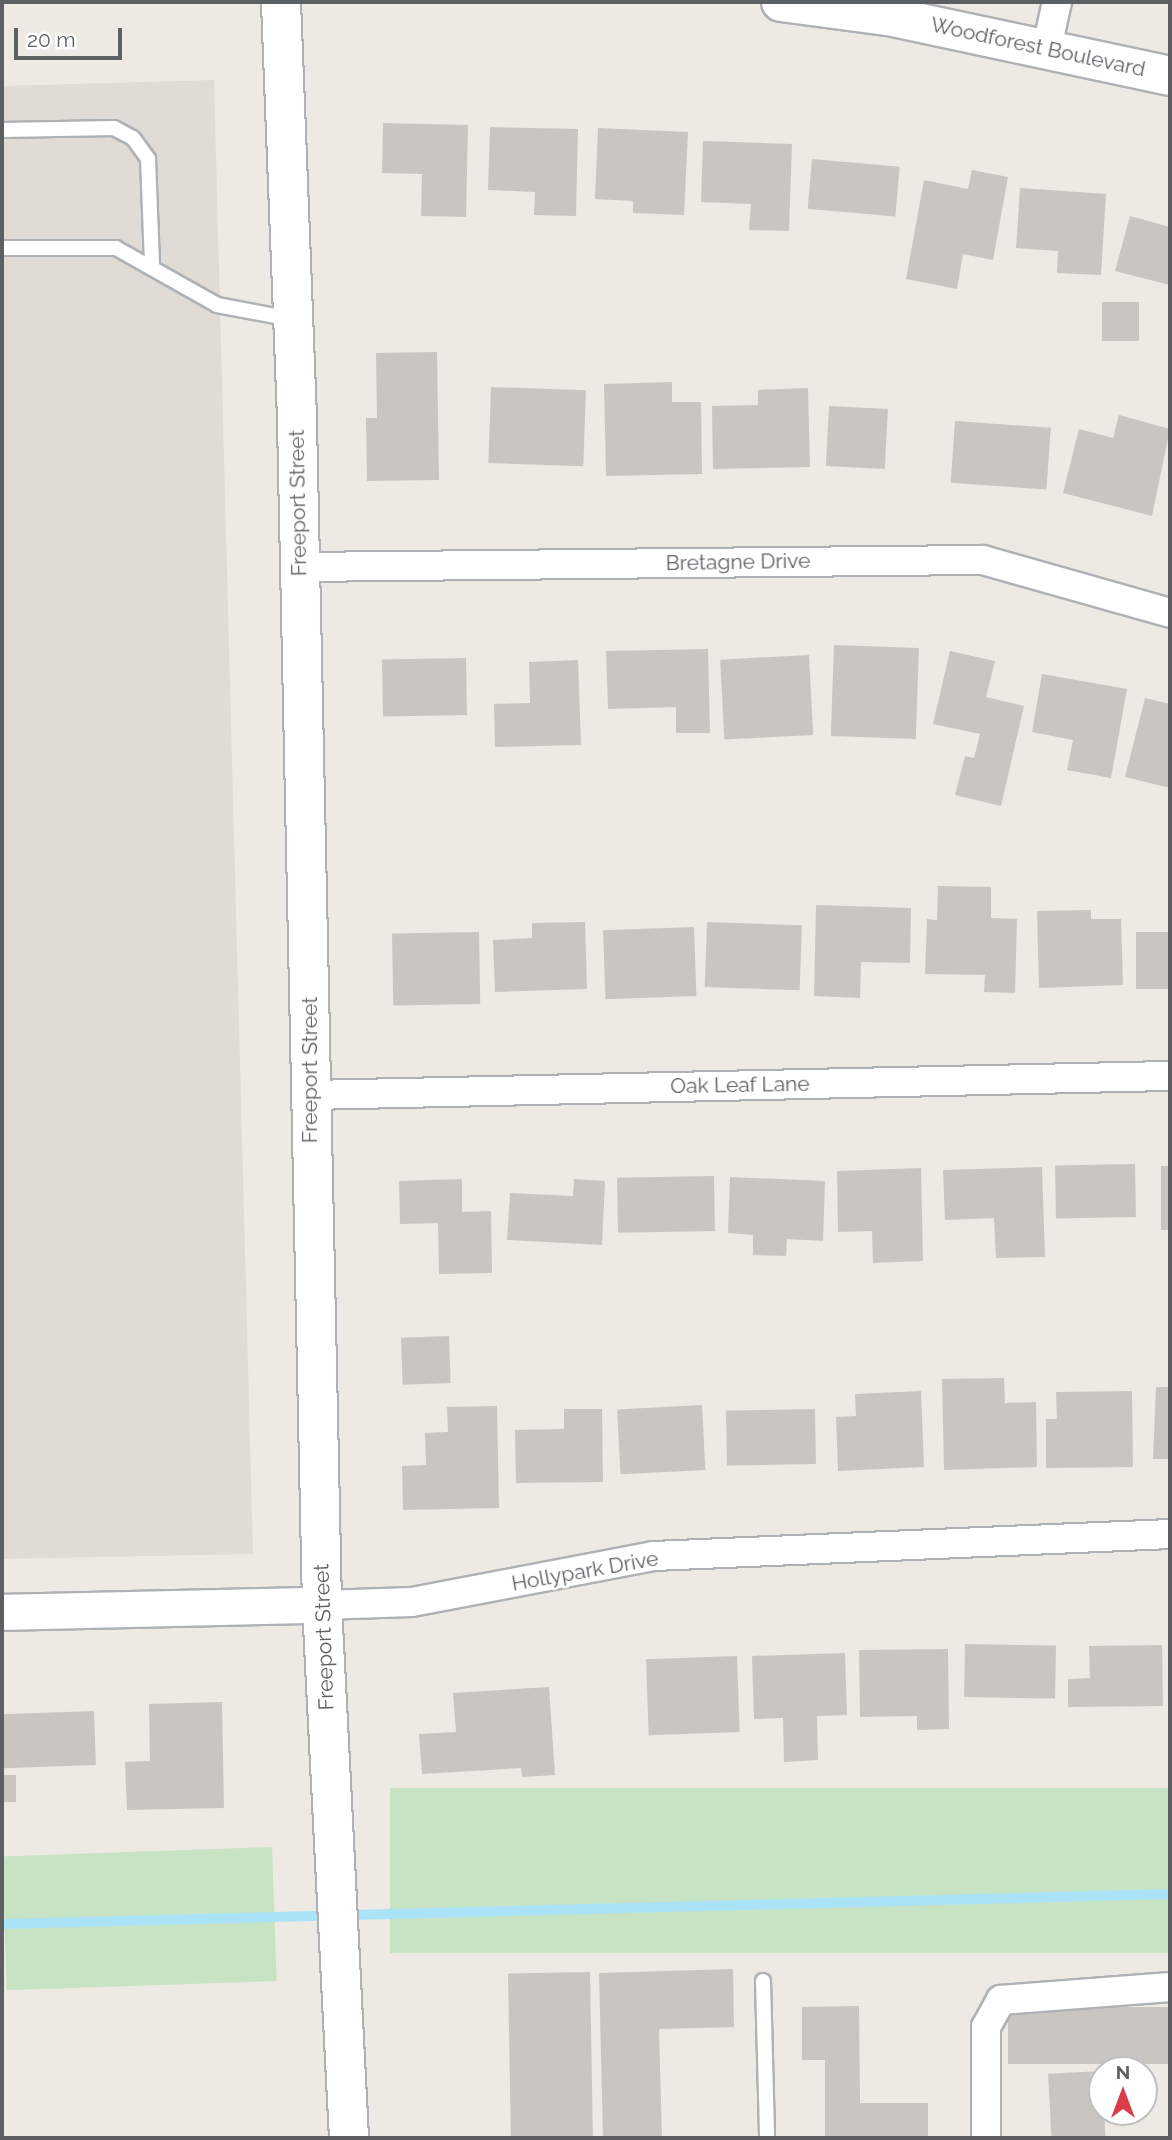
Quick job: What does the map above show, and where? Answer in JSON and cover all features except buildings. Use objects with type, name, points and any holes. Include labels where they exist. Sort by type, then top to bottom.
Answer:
[{"type":"main road","name":"Freeport Street","points":[[281,2],[293,320],[322,1605],[349,2138]]},
{"type":"main road","name":"Woodforest Boulevard","points":[[781,2],[1048,47],[1170,76]]},
{"type":"street","points":[[1048,47],[1057,2]]},
{"type":"street","name":"Bretagne Drive","points":[[298,567],[983,560],[1170,613]]},
{"type":"street","name":"Oak Leaf Lane","points":[[311,1095],[1170,1076]]},
{"type":"street","name":"Hollypark Drive","points":[[2,1612],[412,1602],[654,1556],[1170,1534]]},
{"type":"street","points":[[986,2138],[986,2027],[1000,2000],[1170,1987]]},
{"type":"lane","points":[[2,130],[114,128],[133,138],[148,159],[152,265]]},
{"type":"lane","points":[[2,247],[116,248],[152,265],[217,305],[293,320]]},
{"type":"lane","points":[[762,1981],[766,2138]]},
{"type":"shaded area","points":[[214,80],[253,1554],[2,1559],[2,86]]},
{"type":"green space","points":[[390,1788],[1170,1788],[1170,1953],[390,1953]]},
{"type":"green space","points":[[272,1847],[277,1981],[7,1990],[2,1856]]},
{"type":"waterway","points":[[2,1924],[1170,1894]]}]
